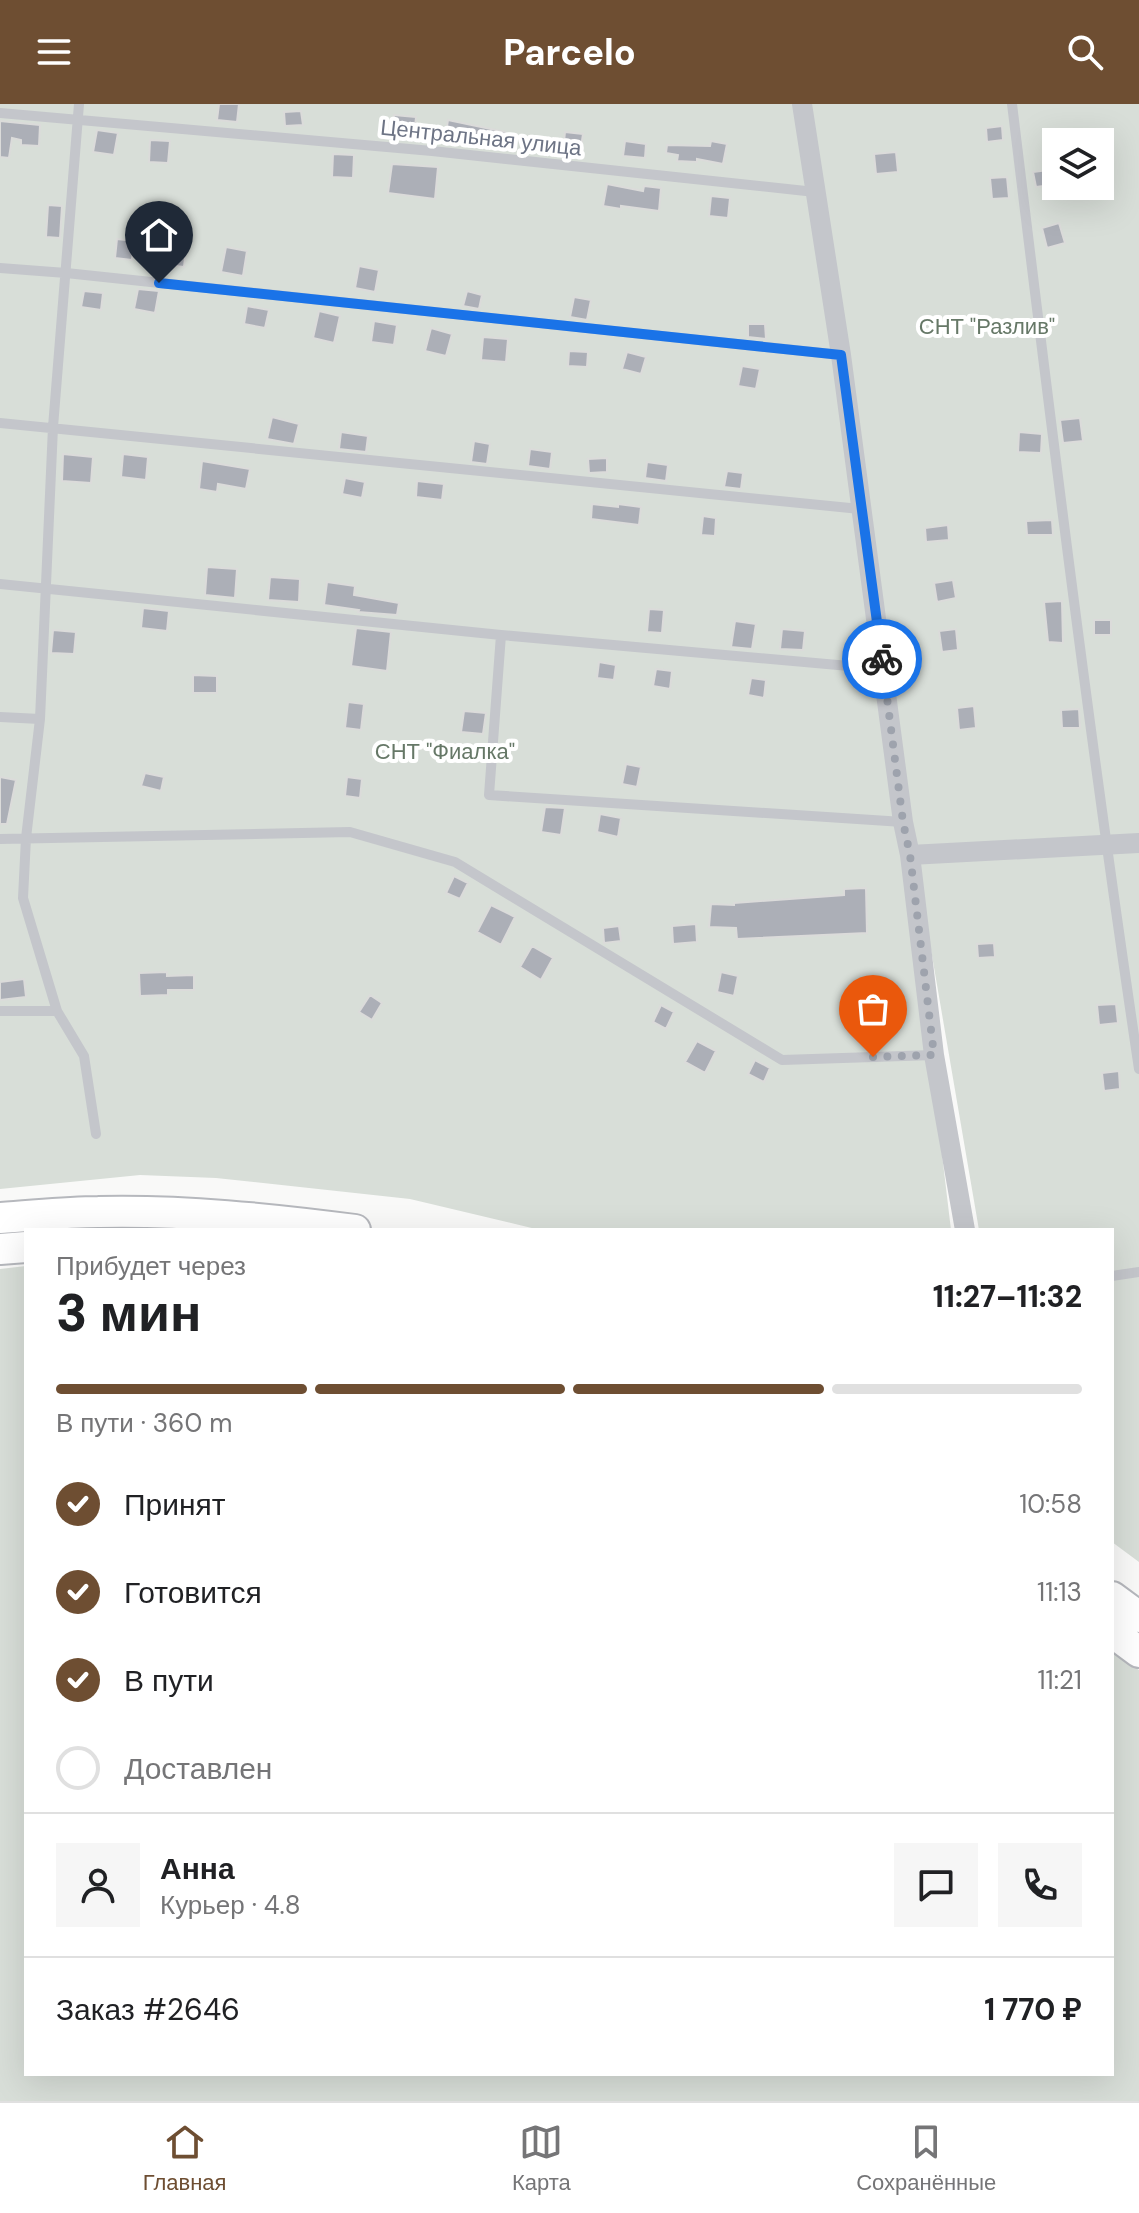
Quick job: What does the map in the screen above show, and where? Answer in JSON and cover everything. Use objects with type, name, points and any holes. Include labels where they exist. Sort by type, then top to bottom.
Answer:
[{"type":"main road","points":[[0,1218],[97,1212],[190,1213],[340,1228]]},
{"type":"main road","points":[[0,1249],[24,1247]]},
{"type":"main road","points":[[1114,1598],[1139,1617]]},
{"type":"main road","points":[[1114,1633],[1139,1652]]},
{"type":"street","points":[[802,104],[841,355],[903,822],[910,855],[934,1055],[965,1228]]},
{"type":"street","points":[[910,855],[1139,843]]},
{"type":"lane","points":[[79,104],[53,427],[40,719],[26,838],[23,898],[57,1011],[84,1056],[96,1134]]},
{"type":"lane","points":[[1012,104],[1105,844],[1139,1069]]},
{"type":"lane","name":"Центральная улица","points":[[0,113],[432,151],[815,192]]},
{"type":"lane","points":[[0,268],[841,355]]},
{"type":"lane","points":[[0,423],[860,509]]},
{"type":"lane","points":[[0,584],[501,635],[883,669]]},
{"type":"lane","points":[[501,635],[489,795],[903,822]]},
{"type":"lane","points":[[0,717],[40,719]]},
{"type":"lane","points":[[0,839],[350,832],[455,862],[782,1060],[934,1055]]},
{"type":"lane","points":[[0,1011],[57,1011]]},
{"type":"lane","points":[[1114,1276],[1139,1272]]},
{"type":"green space","name":"СНТ \"Фиалка\"","points":[[0,104],[1139,104],[1139,1562],[1114,1543],[1114,1228],[979,1228],[887,693],[951,1228],[532,1228],[410,1199],[216,1178],[140,1175],[0,1189]]},
{"type":"green space","points":[[24,1266],[24,2076],[1114,2076],[1114,1651],[1139,1670],[1139,2101],[0,2101],[0,1269]]},
{"type":"building","points":[[219,104],[239,104],[237,122],[217,120]]},
{"type":"building","points":[[301,111],[303,125],[285,126],[284,112]]},
{"type":"building","points":[[394,115],[416,117],[414,138],[392,136]]},
{"type":"building","points":[[448,120],[505,132],[501,148],[464,138],[463,142],[445,139]]},
{"type":"building","points":[[0,121],[40,125],[39,146],[21,145],[21,140],[12,138],[9,158],[0,157]]},
{"type":"building","points":[[1002,126],[1003,140],[987,142],[986,128]]},
{"type":"building","points":[[97,130],[118,133],[114,155],[93,152]]},
{"type":"building","points":[[565,132],[583,134],[580,154],[563,152]]},
{"type":"building","points":[[150,140],[170,141],[168,163],[149,162]]},
{"type":"building","points":[[625,141],[646,144],[645,158],[623,156]]},
{"type":"building","points":[[711,141],[727,144],[723,164],[697,159],[697,162],[677,161],[678,155],[666,153],[667,145],[710,146]]},
{"type":"building","points":[[896,152],[898,172],[876,174],[874,154]]},
{"type":"building","points":[[333,154],[354,155],[353,178],[332,177]]},
{"type":"building","points":[[392,164],[438,167],[435,199],[388,193]]},
{"type":"building","points":[[1042,171],[1042,186],[1036,187],[1033,172]]},
{"type":"building","points":[[1007,177],[1009,198],[992,199],[990,178]]},
{"type":"building","points":[[607,184],[643,191],[644,186],[661,188],[659,211],[603,206]]},
{"type":"building","points":[[711,196],[730,198],[728,218],[709,216]]},
{"type":"building","points":[[48,205],[62,206],[60,238],[46,237]]},
{"type":"building","points":[[1059,223],[1065,243],[1047,248],[1042,228]]},
{"type":"building","points":[[117,239],[134,241],[132,260],[115,258]]},
{"type":"building","points":[[170,245],[186,248],[184,267],[167,265]]},
{"type":"building","points":[[226,247],[247,251],[243,276],[221,272]]},
{"type":"building","points":[[359,266],[379,270],[375,292],[355,288]]},
{"type":"building","points":[[138,289],[159,291],[155,313],[134,309]]},
{"type":"building","points":[[84,291],[103,293],[101,310],[81,307]]},
{"type":"building","points":[[467,291],[482,295],[479,309],[463,306]]},
{"type":"building","points":[[574,297],[591,300],[587,320],[570,317]]},
{"type":"building","points":[[247,306],[269,310],[265,328],[244,324]]},
{"type":"building","points":[[319,311],[340,316],[334,343],[313,338]]},
{"type":"building","points":[[374,321],[397,325],[394,345],[371,342]]},
{"type":"building","points":[[748,324],[765,324],[766,339],[748,337]]},
{"type":"building","points":[[431,328],[452,334],[446,356],[425,351]]},
{"type":"building","points":[[483,337],[508,339],[506,362],[481,360]]},
{"type":"building","points":[[569,351],[588,352],[587,367],[568,366]]},
{"type":"building","points":[[627,352],[646,357],[641,374],[622,369]]},
{"type":"building","points":[[742,366],[760,369],[756,389],[738,386]]},
{"type":"building","points":[[272,417],[299,424],[294,444],[267,439]]},
{"type":"building","points":[[1080,418],[1083,441],[1063,443],[1060,420]]},
{"type":"building","points":[[341,432],[368,436],[366,452],[339,449]]},
{"type":"building","points":[[1019,432],[1042,434],[1041,453],[1018,452]]},
{"type":"building","points":[[474,441],[490,444],[487,464],[471,462]]},
{"type":"building","points":[[530,449],[552,452],[550,469],[528,466]]},
{"type":"building","points":[[63,454],[93,457],[91,483],[62,481]]},
{"type":"building","points":[[123,454],[148,457],[146,480],[121,477]]},
{"type":"building","points":[[607,458],[607,472],[589,473],[588,459]]},
{"type":"building","points":[[202,461],[250,469],[246,489],[218,484],[217,492],[199,489]]},
{"type":"building","points":[[647,462],[668,465],[666,481],[645,478]]},
{"type":"building","points":[[727,471],[743,473],[741,489],[724,487]]},
{"type":"building","points":[[345,478],[365,482],[362,498],[342,494]]},
{"type":"building","points":[[417,481],[444,484],[442,500],[416,497]]},
{"type":"building","points":[[592,504],[641,507],[639,525],[591,519]]},
{"type":"building","points":[[703,516],[716,518],[715,536],[701,535]]},
{"type":"building","points":[[1052,520],[1053,535],[1027,535],[1026,521]]},
{"type":"building","points":[[948,525],[949,540],[926,542],[925,528]]},
{"type":"building","points":[[207,567],[237,569],[235,598],[205,595]]},
{"type":"building","points":[[270,577],[300,579],[299,602],[268,600]]},
{"type":"building","points":[[953,580],[956,598],[937,602],[934,583]]},
{"type":"building","points":[[327,582],[355,586],[354,595],[399,603],[397,615],[324,605]]},
{"type":"building","points":[[1062,601],[1063,643],[1048,642],[1044,602]]},
{"type":"building","points":[[143,608],[169,611],[167,631],[141,628]]},
{"type":"building","points":[[649,609],[664,610],[662,633],[647,632]]},
{"type":"building","points":[[1094,620],[1111,620],[1111,635],[1094,635]]},
{"type":"building","points":[[735,621],[756,624],[752,649],[731,647]]},
{"type":"building","points":[[356,628],[391,632],[387,671],[351,666]]},
{"type":"building","points":[[782,629],[805,631],[803,650],[780,649]]},
{"type":"building","points":[[956,629],[958,650],[942,652],[939,631]]},
{"type":"building","points":[[53,630],[76,632],[74,654],[51,653]]},
{"type":"building","points":[[599,662],[616,665],[614,680],[597,678]]},
{"type":"building","points":[[656,669],[672,671],[670,689],[653,686]]},
{"type":"building","points":[[193,675],[217,676],[217,693],[193,693]]},
{"type":"building","points":[[751,678],[766,680],[764,698],[748,695]]},
{"type":"building","points":[[348,702],[364,704],[361,730],[345,728]]},
{"type":"building","points":[[974,706],[976,728],[959,730],[957,708]]},
{"type":"building","points":[[1079,709],[1080,728],[1062,728],[1061,710]]},
{"type":"building","points":[[464,711],[486,713],[483,734],[461,732]]},
{"type":"building","points":[[626,764],[641,767],[637,787],[622,784]]},
{"type":"building","points":[[145,773],[164,777],[161,791],[141,786]]},
{"type":"building","points":[[0,777],[16,780],[7,824],[0,824]]},
{"type":"building","points":[[347,777],[362,779],[360,798],[345,796]]},
{"type":"building","points":[[545,807],[565,808],[561,835],[541,832]]},
{"type":"building","points":[[600,814],[621,818],[618,837],[597,832]]},
{"type":"building","points":[[454,876],[468,883],[460,899],[446,893]]},
{"type":"building","points":[[866,888],[867,933],[737,939],[736,928],[709,927],[711,904],[734,905],[844,895],[844,889]]},
{"type":"building","points":[[491,905],[515,917],[501,945],[477,932]]},
{"type":"building","points":[[696,924],[697,942],[673,944],[672,926]]},
{"type":"building","points":[[619,926],[621,941],[604,943],[603,928]]},
{"type":"building","points":[[994,943],[995,957],[978,958],[977,944]]},
{"type":"building","points":[[532,946],[553,958],[541,980],[520,967]]},
{"type":"building","points":[[167,972],[167,976],[194,975],[194,990],[168,990],[168,995],[140,996],[139,973]]},
{"type":"building","points":[[721,972],[738,976],[734,996],[717,992]]},
{"type":"building","points":[[24,979],[26,997],[0,1000],[0,982]]},
{"type":"building","points":[[370,995],[382,1003],[372,1020],[359,1012]]},
{"type":"building","points":[[1116,1004],[1118,1023],[1099,1025],[1097,1005]]},
{"type":"building","points":[[661,1005],[674,1012],[666,1029],[653,1022]]},
{"type":"building","points":[[697,1041],[716,1051],[705,1073],[685,1062]]},
{"type":"building","points":[[755,1060],[770,1068],[764,1082],[748,1074]]},
{"type":"building","points":[[1119,1071],[1120,1089],[1104,1091],[1102,1073]]},
{"type":"way so far","points":[[873,1057],[934,1055],[882,659]]},
{"type":"route","points":[[159,283],[841,355],[882,659]]},
{"type":"park label","name":"СНТ \"Разлив\"","points":[[987,326]]}]
